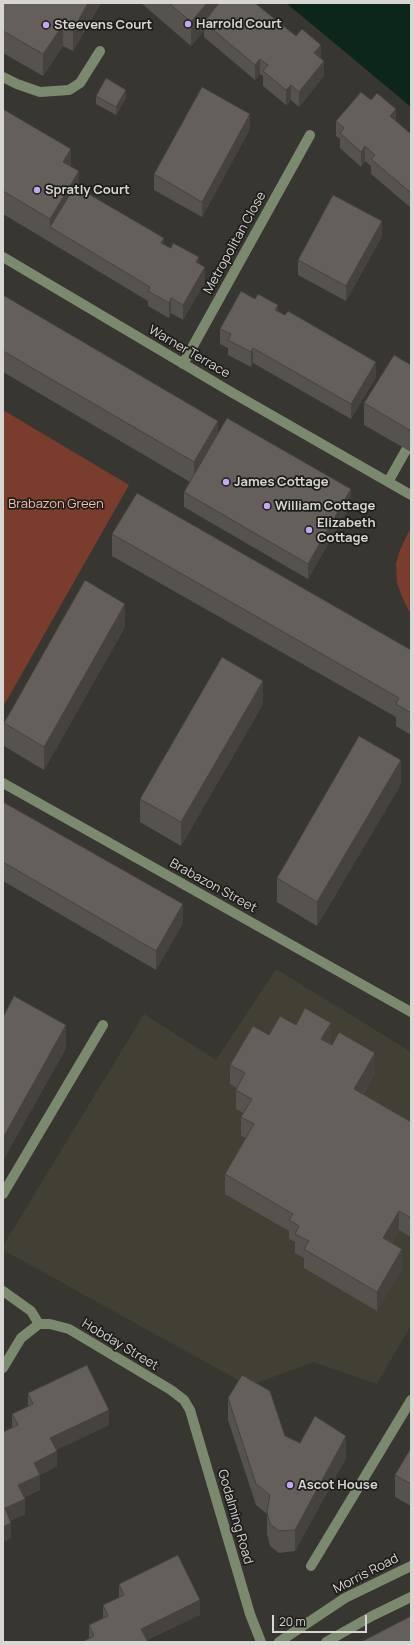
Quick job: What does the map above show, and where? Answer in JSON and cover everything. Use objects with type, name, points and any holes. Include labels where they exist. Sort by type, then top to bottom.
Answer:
[{"type":"street","points":[[3,77],[17,84],[40,92],[69,90],[80,83],[100,51]]},
{"type":"street","name":"Metropolitan Close","points":[[183,364],[310,135]]},
{"type":"street","name":"Warner Terrace","points":[[3,257],[183,364],[411,495]]},
{"type":"street","points":[[388,482],[406,450]]},
{"type":"street","name":"Brabazon Street","points":[[3,783],[411,1012]]},
{"type":"street","points":[[3,1194],[103,1025]]},
{"type":"street","points":[[3,1291],[32,1311],[39,1324],[21,1338],[3,1368]]},
{"type":"street","name":"Hobday Street","points":[[39,1324],[50,1324],[63,1327],[171,1390],[184,1400]]},
{"type":"street","name":"Godalming Road","points":[[184,1400],[190,1410],[245,1598],[261,1642]]},
{"type":"street","points":[[311,1566],[411,1400]]},
{"type":"street","name":"Morris Road","points":[[278,1642],[345,1598],[411,1566]]},
{"type":"street","points":[[326,1642],[411,1596]]},
{"type":"shaded area","points":[[286,3],[411,3],[411,107],[326,36]]},
{"type":"shaded area","points":[[276,969],[411,1052],[411,1325],[377,1384],[313,1362],[249,1386],[3,1250],[3,1246],[144,1014],[216,1060]]},
{"type":"green space","name":"Brabazon Green","points":[[3,410],[129,485],[3,707]]},
{"type":"green space","points":[[410,529],[411,615],[397,583],[396,564],[400,550]]},
{"type":"building","points":[[3,3],[88,3],[73,30],[63,25],[43,54],[3,31]]},
{"type":"building","points":[[169,3],[207,3],[191,22]]},
{"type":"building","points":[[219,3],[255,3],[296,36],[302,29],[321,45],[314,53],[324,61],[299,92],[291,85],[286,90],[263,71],[268,65],[260,59],[255,65],[204,22]]},
{"type":"building","points":[[106,78],[126,90],[116,107],[96,96]]},
{"type":"building","points":[[202,87],[250,114],[202,202],[154,174]]},
{"type":"building","points":[[361,92],[371,100],[377,93],[396,109],[390,116],[411,134],[411,193],[371,159],[375,155],[365,146],[361,152],[340,133],[344,128],[336,121]]},
{"type":"building","name":"Spratly Court","points":[[3,109],[71,149],[63,162],[79,171],[50,219],[3,191]]},
{"type":"building","points":[[75,186],[164,238],[161,243],[171,248],[173,243],[199,257],[196,262],[205,267],[183,305],[171,298],[169,303],[148,291],[150,287],[50,227]]},
{"type":"building","points":[[333,195],[382,221],[346,286],[298,260]]},
{"type":"building","points":[[241,291],[255,299],[258,294],[278,305],[275,310],[285,315],[288,311],[376,362],[351,404],[253,348],[251,352],[228,340],[231,334],[220,329]]},
{"type":"building","points":[[3,295],[218,421],[194,462],[3,351]]},
{"type":"building","points":[[394,355],[411,365],[411,431],[364,403]]},
{"type":"building","points":[[227,418],[351,489],[308,564],[184,492]]},
{"type":"building","points":[[137,493],[411,650],[411,713],[396,704],[399,698],[112,534]]},
{"type":"building","points":[[85,580],[125,604],[44,747],[4,723]]},
{"type":"building","points":[[222,657],[263,681],[181,822],[140,799]]},
{"type":"building","points":[[359,736],[401,760],[317,902],[277,878]]},
{"type":"building","points":[[3,802],[183,904],[156,951],[3,862]]},
{"type":"building","points":[[14,996],[66,1025],[3,1138],[3,1017]]},
{"type":"building","points":[[305,1008],[331,1023],[321,1039],[332,1045],[339,1032],[375,1053],[354,1089],[411,1122],[411,1218],[399,1211],[383,1238],[402,1249],[377,1292],[304,1249],[309,1241],[295,1234],[299,1226],[289,1220],[293,1214],[225,1174],[254,1124],[241,1117],[252,1099],[236,1090],[245,1073],[230,1065],[253,1026],[269,1035],[280,1016],[296,1025]]},
{"type":"building","points":[[87,1365],[109,1410],[50,1438],[57,1451],[34,1463],[40,1475],[18,1485],[25,1499],[5,1508],[11,1523],[3,1527],[3,1432],[18,1425],[12,1414],[33,1404],[28,1393]]},
{"type":"building","name":"Ascot House","points":[[242,1375],[270,1391],[285,1436],[300,1443],[315,1416],[346,1436],[295,1530],[279,1531],[270,1524],[267,1512],[270,1495],[256,1484],[228,1398]]},
{"type":"building","points":[[411,1448],[411,1484],[395,1475]]},
{"type":"building","points":[[178,1555],[200,1600],[141,1629],[148,1642],[82,1642],[94,1636],[89,1625],[108,1616],[103,1605],[124,1595],[119,1584]]},
{"type":"building","points":[[411,1616],[411,1642],[361,1642]]},
{"type":"place","name":"Harrold Court","points":[[188,24]]},
{"type":"place","name":"Steevens Court","points":[[46,25]]},
{"type":"place","name":"Spratly Court","points":[[37,190]]},
{"type":"place","name":"James Cottage","points":[[226,482]]},
{"type":"place","name":"William Cottage","points":[[267,506]]},
{"type":"place","name":"Elizabeth Cottage","points":[[309,530]]},
{"type":"place","name":"Ascot House","points":[[290,1485]]}]
